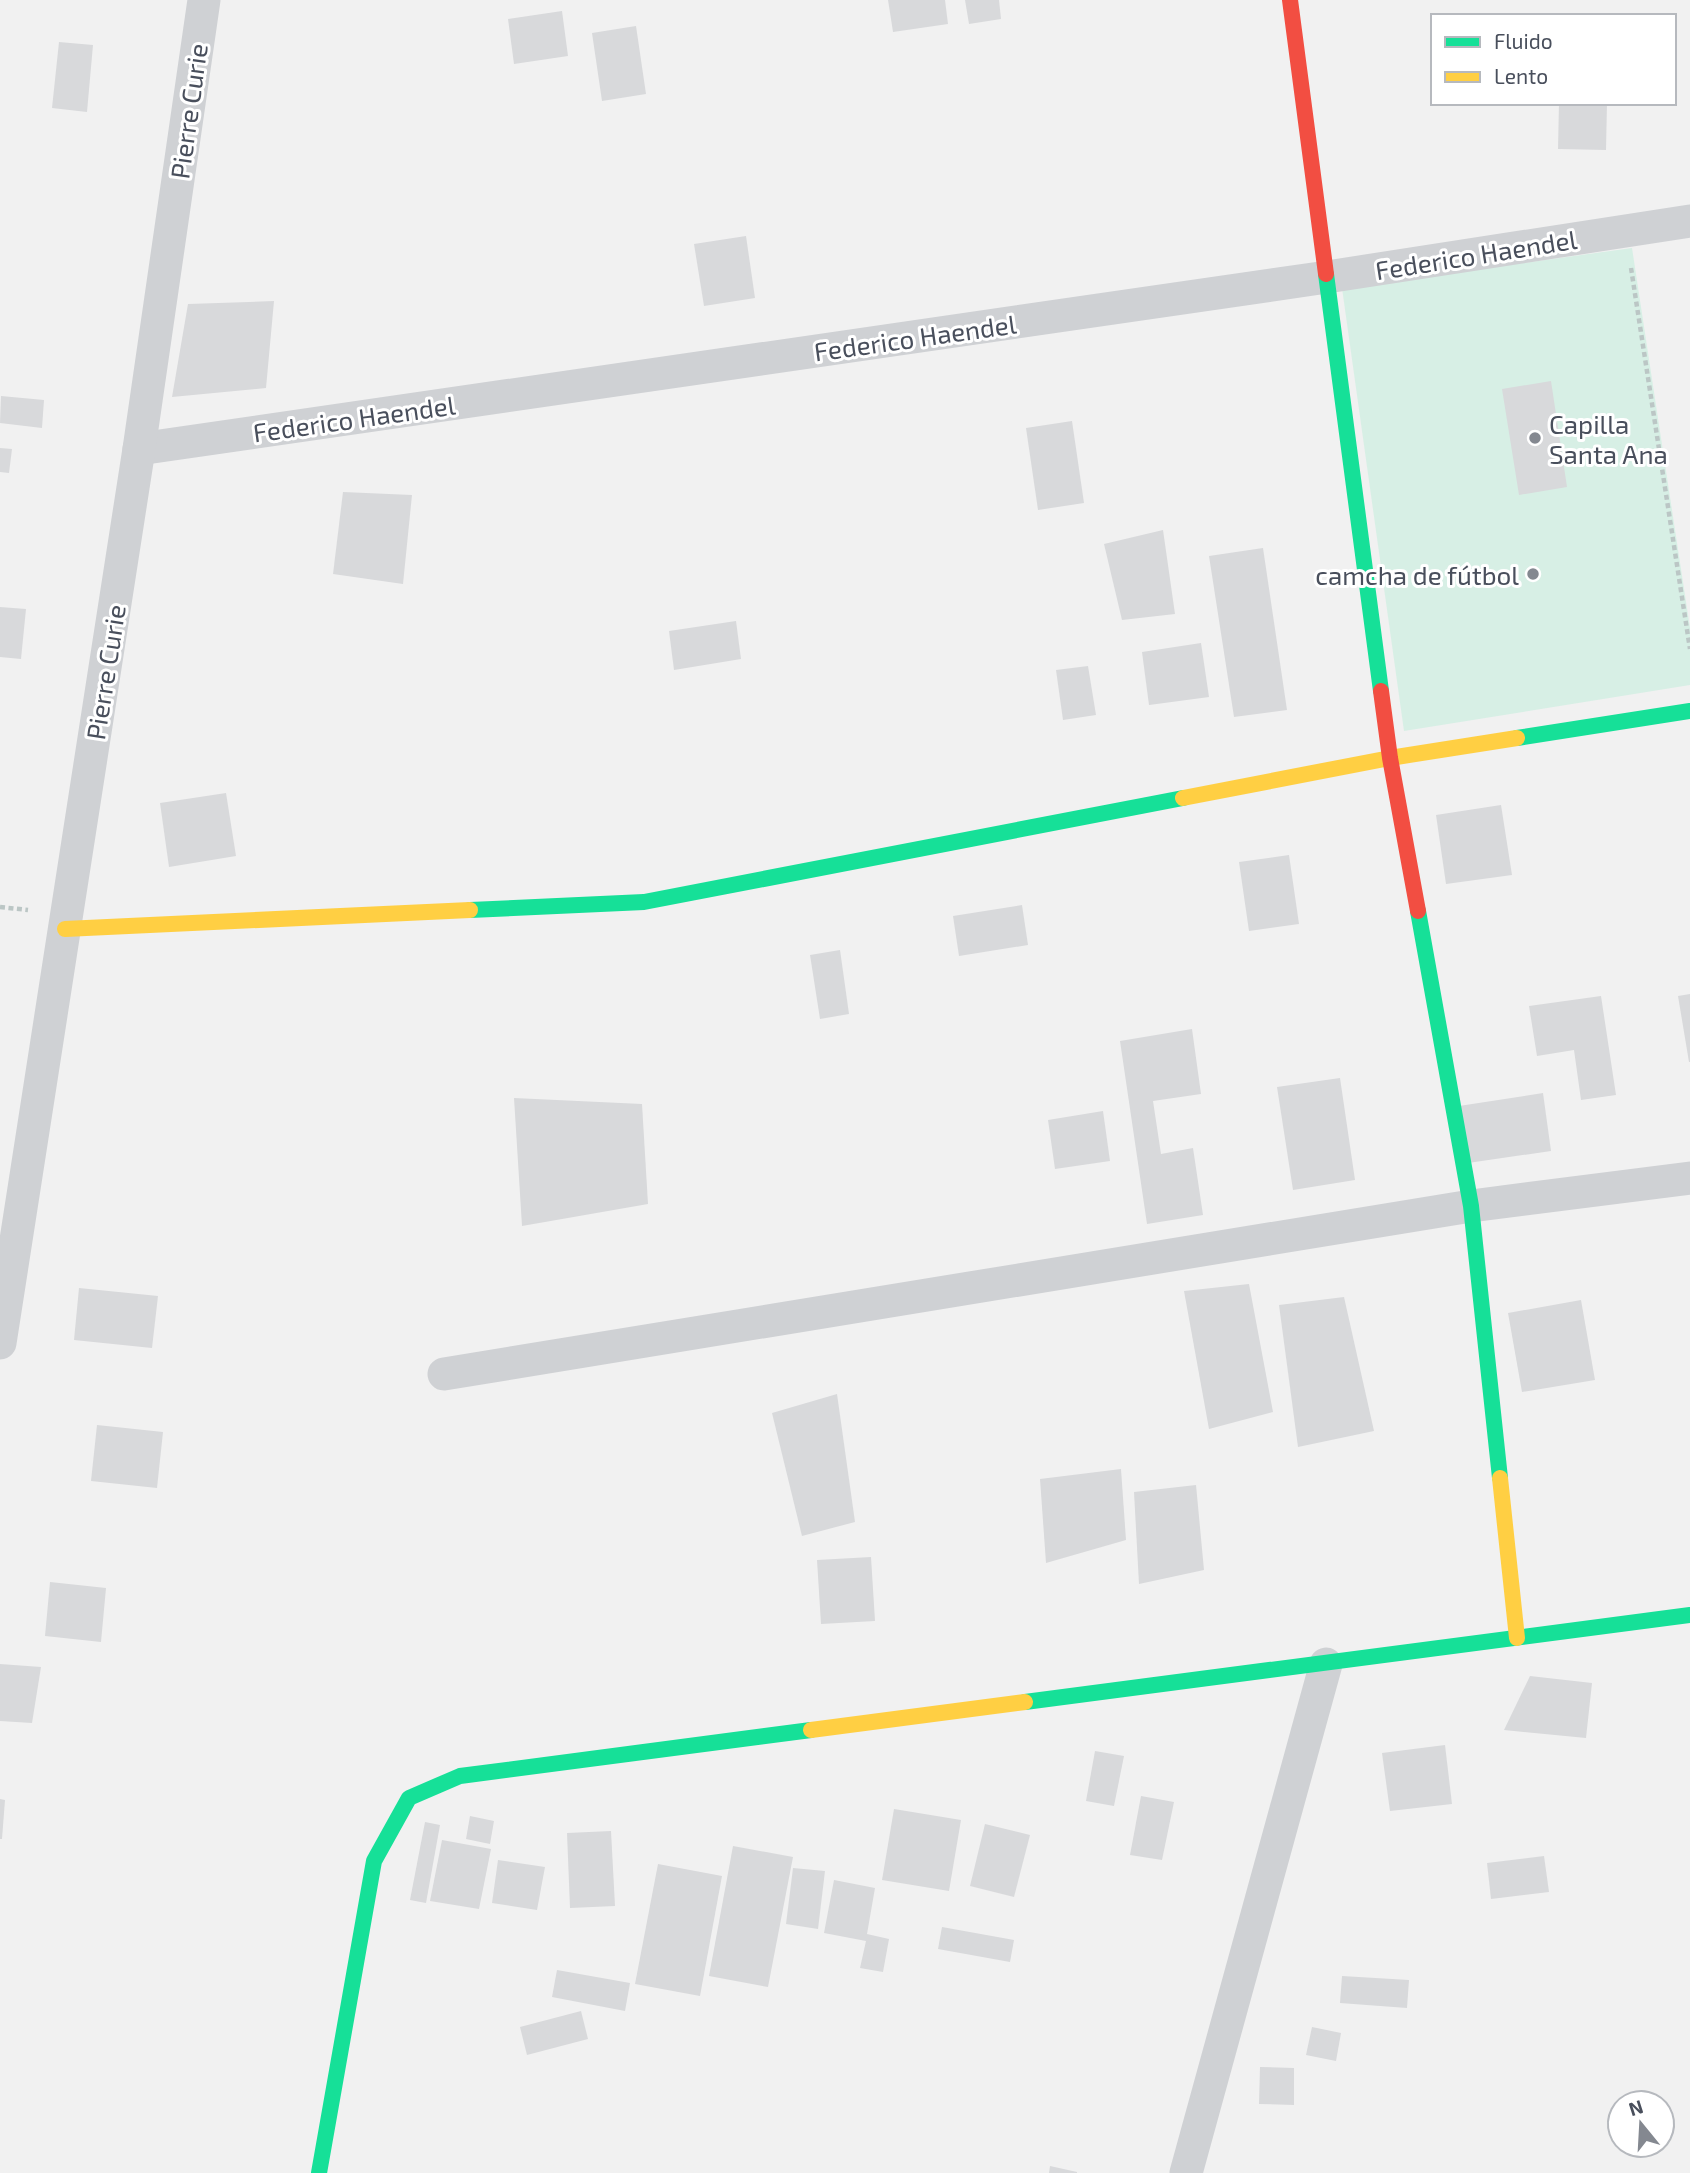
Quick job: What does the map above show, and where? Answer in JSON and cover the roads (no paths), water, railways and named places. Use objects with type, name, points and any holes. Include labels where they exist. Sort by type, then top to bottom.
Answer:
[{"type":"street","name":"Pierre Curie","points":[[0,1343],[139,449],[204,0]]},
{"type":"street","points":[[1290,0],[1390,758],[1471,1206],[1517,1638]]},
{"type":"street","name":"Federico Haendel","points":[[139,449],[1327,277],[1690,221]]},
{"type":"street","points":[[65,929],[644,902],[1390,758],[1690,711]]},
{"type":"street","points":[[444,1374],[1471,1206],[1690,1178]]},
{"type":"street","points":[[319,2173],[374,1861],[409,1798],[460,1776],[1690,1615]]},
{"type":"street","points":[[1186,2173],[1326,1664]]},
{"type":"place","name":"Capilla Santa Ana","points":[[1535,438]]},
{"type":"place","name":"camcha de fútbol","points":[[1533,574]]}]
